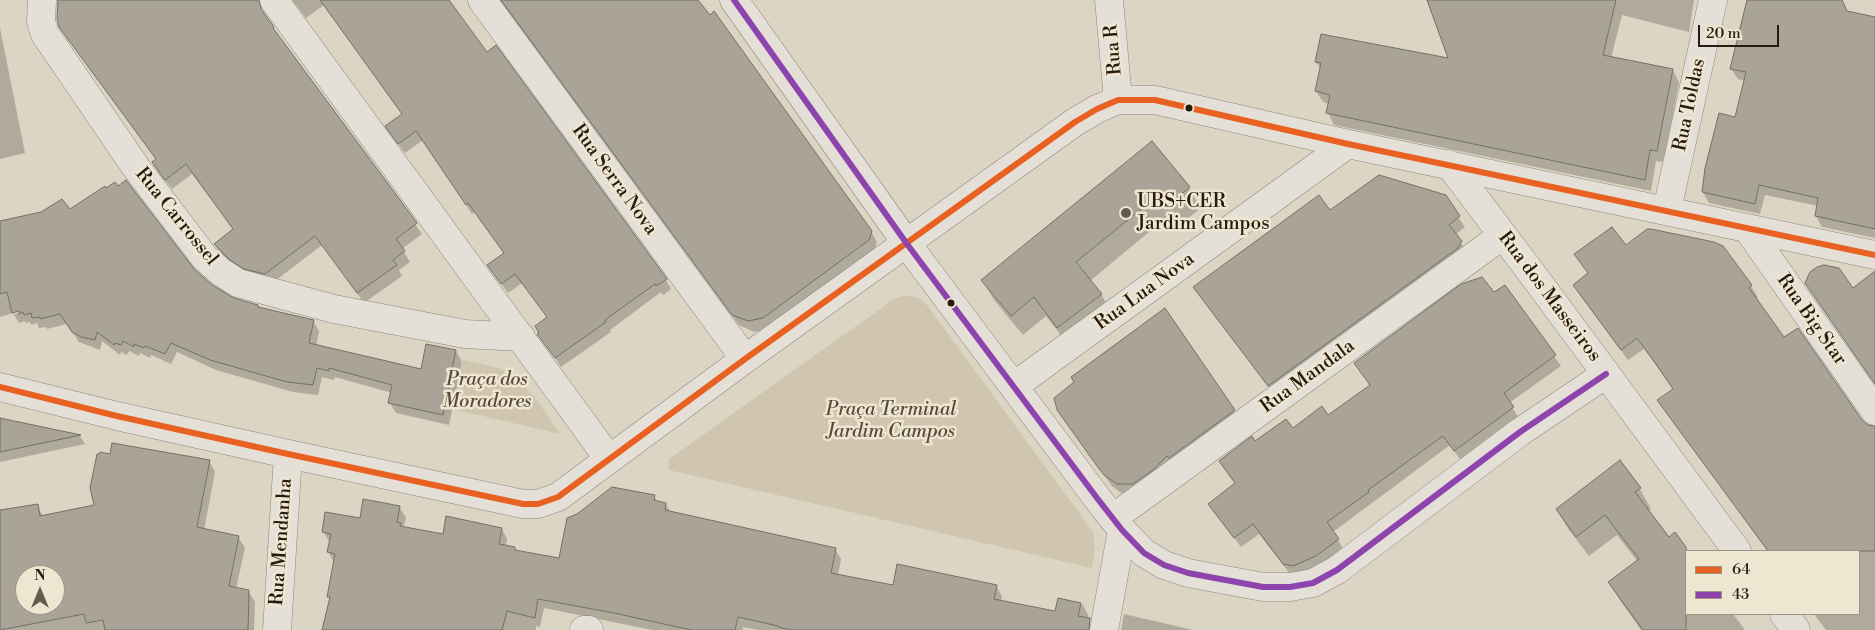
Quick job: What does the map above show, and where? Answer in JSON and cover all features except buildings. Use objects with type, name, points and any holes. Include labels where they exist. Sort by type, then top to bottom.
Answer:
[{"type":"street","name":"Rua Carrossel","points":[[42,0],[41,22],[45,34],[135,166],[205,258],[221,272],[238,283],[334,310],[465,334],[521,337]]},
{"type":"street","points":[[274,0],[609,459]]},
{"type":"street","name":"Rua Serra Nova","points":[[482,0],[745,359]]},
{"type":"street","points":[[734,0],[908,244],[1118,524],[1144,553],[1164,565],[1188,572],[1263,587],[1290,588],[1313,582],[1337,570],[1520,432],[1606,374]]},
{"type":"street","name":"Rua R","points":[[1109,0],[1118,100]]},
{"type":"street","name":"Rua Toldas","points":[[1668,210],[1713,0]]},
{"type":"street","points":[[0,387],[117,416],[288,454],[523,504],[538,504],[558,497],[745,359],[908,244],[1075,122],[1097,109],[1118,100],[1155,100],[1348,144],[1875,255]]},
{"type":"street","name":"Rua Lua Nova","points":[[1014,386],[1348,144]]},
{"type":"street","name":"Rua dos Masseiros","points":[[1449,164],[1736,550]]},
{"type":"street","name":"Rua Big Star","points":[[1747,228],[1875,411]]},
{"type":"street","name":"Rua Mandala","points":[[1118,524],[1503,235]]},
{"type":"street","name":"Rua Mendanha","points":[[277,630],[288,454]]},
{"type":"street","points":[[1104,630],[1118,524]]},
{"type":"street","points":[[1785,615],[1796,630]]},
{"type":"street","points":[[584,630],[589,630]]},
{"type":"green space","name":"Praça Terminal Jardim Campos","points":[[905,295],[920,299],[927,305],[1093,532],[1095,550],[1092,568],[669,470],[669,459],[889,301]]},
{"type":"green space","name":"Praça dos Moradores","points":[[463,360],[495,367],[508,372],[520,381],[536,399],[560,434],[453,409]]},
{"type":"transit line","name":"43","points":[[734,0],[907,244],[1097,498],[1122,530],[1144,553],[1164,565],[1188,573],[1263,587],[1290,587],[1313,583],[1337,570],[1520,432],[1606,374]]},
{"type":"transit line","name":"64","points":[[0,387],[117,416],[288,454],[523,504],[538,504],[558,497],[745,359],[1075,122],[1097,109],[1118,100],[1155,100],[1348,144],[1875,255]]},
{"type":"place","name":"UBS+CER Jardim Campos","points":[[1126,213]]}]
